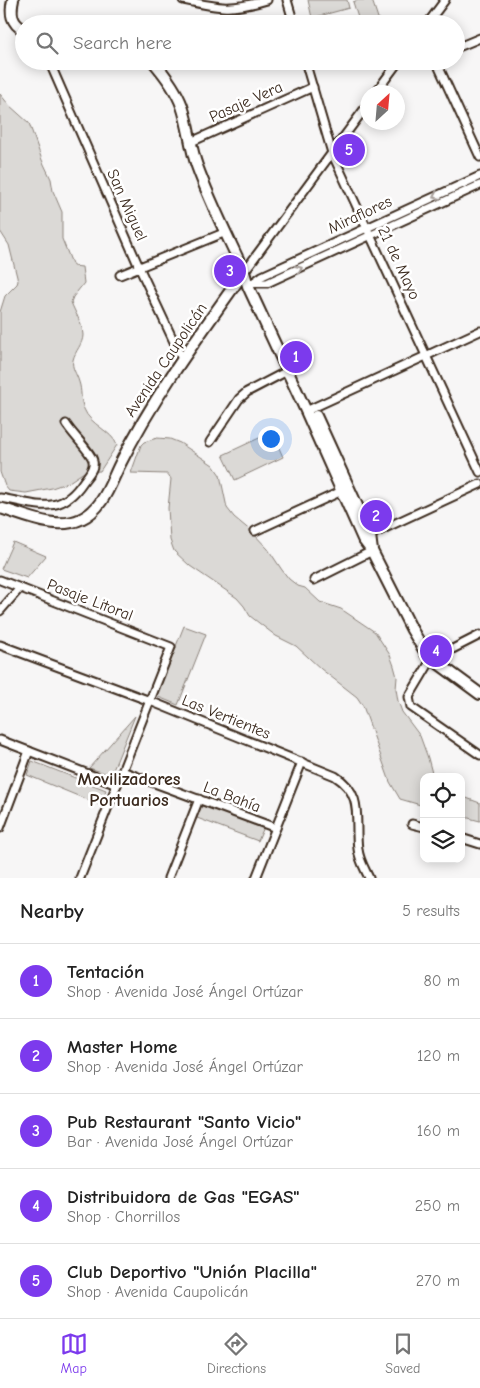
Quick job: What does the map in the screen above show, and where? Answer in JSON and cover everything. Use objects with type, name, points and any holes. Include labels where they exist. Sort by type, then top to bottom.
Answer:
[{"type":"main road","points":[[13,0],[10,11],[15,22]]},
{"type":"main road","points":[[160,70],[178,96],[200,173],[345,489],[370,535],[372,550]]},
{"type":"main road","name":"Avenida Caupolicán","points":[[0,508],[50,523],[69,523],[93,512],[102,501],[136,433],[182,359],[244,272]]},
{"type":"main road","points":[[345,489],[362,539],[372,550],[412,630],[431,660],[480,694]]},
{"type":"street","points":[[183,0],[232,8],[267,0]]},
{"type":"street","points":[[287,0],[291,15]]},
{"type":"street","points":[[434,15],[445,0]]},
{"type":"street","points":[[465,44],[480,38]]},
{"type":"street","name":"San Miguel","points":[[53,70],[139,267],[182,359]]},
{"type":"street","name":"21 de Mayo","points":[[308,70],[332,153],[480,472]]},
{"type":"street","points":[[381,85],[392,70]]},
{"type":"street","points":[[440,70],[480,157]]},
{"type":"street","name":"Pasaje Vera","points":[[191,142],[313,87]]},
{"type":"street","name":"Avenida Caupolicán","points":[[244,272],[360,115]]},
{"type":"street","name":"Miraflores","points":[[251,284],[262,276],[480,176]]},
{"type":"street","name":"Miraflores","points":[[251,284],[266,283],[480,185]]},
{"type":"street","points":[[120,275],[226,232]]},
{"type":"street","points":[[309,410],[480,331]]},
{"type":"street","points":[[210,442],[238,399],[247,392],[290,370]]},
{"type":"street","points":[[0,498],[44,507],[63,503],[76,492],[94,466],[93,459],[66,424]]},
{"type":"street","points":[[370,535],[480,484]]},
{"type":"street","points":[[255,530],[345,489]]},
{"type":"street","points":[[314,580],[372,550]]},
{"type":"street","name":"Pasaje Litoral","points":[[0,580],[171,646],[150,701]]},
{"type":"street","points":[[0,612],[20,588]]},
{"type":"street","points":[[480,635],[431,660],[410,694],[409,702],[412,707],[480,755]]},
{"type":"street","name":"Las Vertientes","points":[[0,645],[150,701],[335,776],[352,792],[357,811],[358,852],[367,877]]},
{"type":"street","points":[[80,878],[150,701]]},
{"type":"street","points":[[0,740],[117,784]]},
{"type":"street","points":[[0,828],[29,751]]},
{"type":"street","points":[[256,878],[302,762]]},
{"type":"street","name":"La Bahía","points":[[122,771],[276,828]]},
{"type":"street","points":[[168,878],[199,799]]},
{"type":"street","points":[[412,824],[420,826]]},
{"type":"street","points":[[465,839],[480,844]]},
{"type":"shaded area","points":[[308,0],[347,0],[349,8],[323,15],[311,15]]},
{"type":"shaded area","points":[[372,0],[377,15],[357,15],[353,2]]},
{"type":"shaded area","points":[[0,94],[29,123],[62,212],[62,239],[73,266],[82,267],[84,283],[71,302],[80,322],[83,335],[74,357],[73,366],[80,385],[83,406],[87,415],[111,436],[117,445],[100,471],[84,472],[69,482],[52,488],[26,493],[9,491],[0,472],[0,312],[5,296],[18,281],[9,245],[0,231]]},
{"type":"shaded area","points":[[272,432],[283,457],[235,480],[223,455]]},
{"type":"shaded area","points":[[157,438],[170,439],[180,443],[213,465],[220,475],[227,508],[268,549],[289,579],[298,586],[305,588],[320,602],[341,609],[375,632],[390,655],[397,677],[398,701],[402,712],[420,736],[432,773],[420,773],[420,805],[400,799],[390,782],[363,706],[357,697],[321,669],[296,646],[276,636],[250,616],[237,598],[190,566],[174,551],[170,540],[168,508],[171,479],[168,474],[131,473],[141,445],[144,442]]},
{"type":"shaded area","points":[[13,542],[46,556],[27,578],[1,569]]},
{"type":"shaded area","points":[[184,626],[206,634],[178,705],[156,696]]},
{"type":"shaded area","points":[[135,716],[111,775],[89,768]]},
{"type":"shaded area","points":[[32,761],[106,790],[100,805],[27,775]]},
{"type":"shaded area","points":[[465,797],[480,803],[480,821],[465,817]]},
{"type":"shaded area","points":[[202,804],[264,827],[258,841],[197,818]]},
{"type":"place","name":"Club Deportivo \"Unión Placilla\"","points":[[349,150]]},
{"type":"place","name":"Pub Restaurant \"Santo Vicio\"","points":[[230,271]]},
{"type":"place","name":"Tentación","points":[[296,357]]},
{"type":"place","name":"Master Home","points":[[376,516]]},
{"type":"place","name":"Distribuidora de Gas \"EGAS\"","points":[[436,651]]},
{"type":"district","name":"Movilizadores Portuarios","points":[[129,790]]}]
